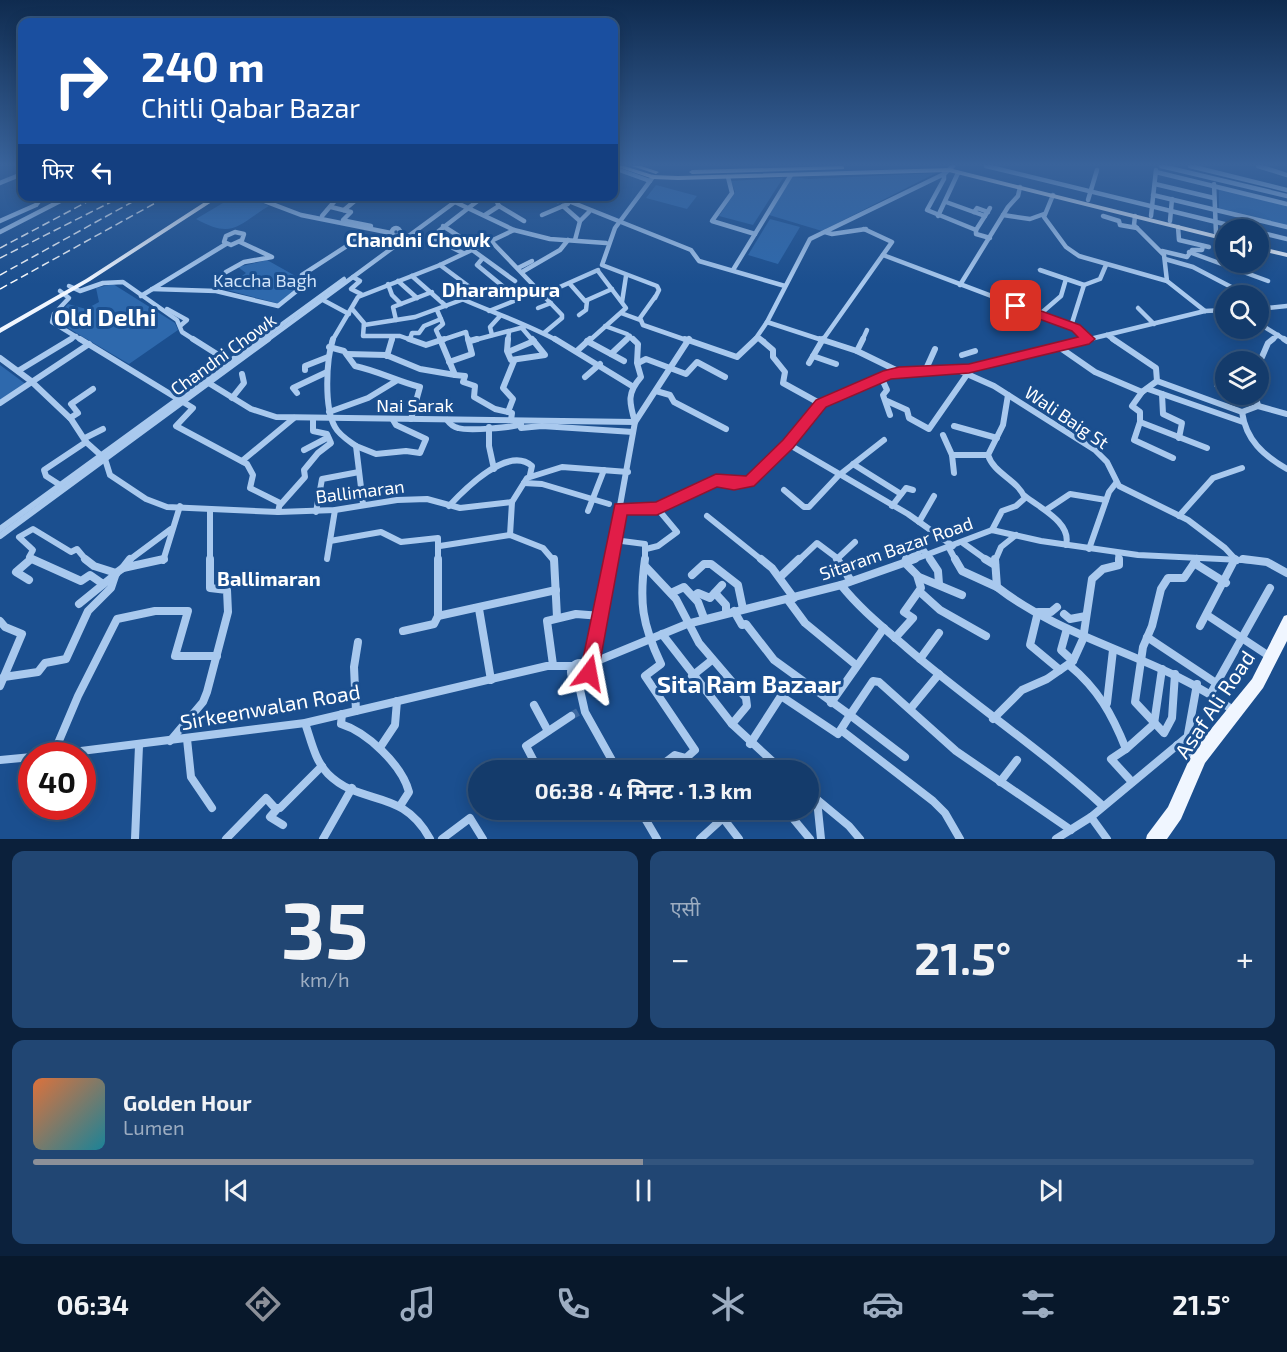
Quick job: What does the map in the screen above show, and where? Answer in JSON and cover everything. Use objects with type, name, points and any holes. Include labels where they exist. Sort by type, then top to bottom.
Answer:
[{"type":"main road","points":[[0,331],[64,295],[71,287],[195,205]]},
{"type":"main road","points":[[71,287],[204,205]]},
{"type":"main road","points":[[1093,205],[1215,235]]},
{"type":"main road","points":[[1108,205],[1215,233]]},
{"type":"main road","points":[[1269,249],[1287,253]]},
{"type":"main road","points":[[0,326],[64,295]]},
{"type":"main road","name":"Asaf Ali Road","points":[[1151,839],[1172,811],[1193,760],[1255,682],[1287,619]]},
{"type":"main road","name":"Asaf Ali Road","points":[[1160,839],[1187,796],[1198,763],[1260,685],[1287,631]]},
{"type":"street","points":[[0,221],[36,205]]},
{"type":"street","points":[[0,232],[52,205]]},
{"type":"street","points":[[273,205],[291,212],[393,231],[400,230],[405,235]]},
{"type":"street","points":[[286,205],[338,221]]},
{"type":"street","points":[[344,210],[350,205]]},
{"type":"street","name":"Chandni Chowk","points":[[0,529],[11,524],[448,205]]},
{"type":"street","points":[[463,205],[514,230],[542,237],[606,243]]},
{"type":"street","points":[[463,254],[431,237],[472,205]]},
{"type":"street","points":[[542,215],[565,205]]},
{"type":"street","points":[[565,205],[580,221]]},
{"type":"street","points":[[566,205],[615,220]]},
{"type":"street","points":[[579,205],[691,250],[699,261],[786,286]]},
{"type":"street","points":[[576,351],[626,308],[600,269],[606,243],[615,220],[628,205]]},
{"type":"street","points":[[723,205],[712,221],[755,234]]},
{"type":"street","points":[[733,270],[773,205]]},
{"type":"street","points":[[544,294],[600,269],[657,286],[659,290],[644,318],[645,324],[732,357],[742,353],[757,338],[808,242],[877,205]]},
{"type":"street","points":[[930,205],[927,210],[938,216],[976,230],[976,234],[990,238]]},
{"type":"street","points":[[938,216],[944,205]]},
{"type":"street","points":[[954,205],[974,212],[977,208],[988,212],[976,230]]},
{"type":"street","points":[[960,285],[1010,205]]},
{"type":"street","points":[[1003,215],[1030,219],[1044,214],[1048,205]]},
{"type":"street","points":[[1130,211],[1131,205]]},
{"type":"street","points":[[1148,205],[1215,221],[1214,205]]},
{"type":"street","points":[[1170,221],[1171,205]]},
{"type":"street","points":[[1198,205],[1287,227]]},
{"type":"street","points":[[485,215],[499,206],[524,221]]},
{"type":"street","points":[[1151,216],[1152,206]]},
{"type":"street","points":[[322,216],[331,207],[351,212],[338,221]]},
{"type":"street","points":[[955,222],[964,209]]},
{"type":"street","points":[[575,240],[580,221],[589,212]]},
{"type":"street","points":[[1044,214],[1069,250],[1106,265],[1167,281],[1205,311]]},
{"type":"street","points":[[1103,216],[1119,221],[1120,225],[1137,228]]},
{"type":"street","points":[[1135,216],[1134,222],[1137,228],[1162,251],[1167,281]]},
{"type":"street","points":[[436,220],[473,248],[482,259],[502,270],[515,281]]},
{"type":"street","points":[[1178,227],[1179,240],[1209,247]]},
{"type":"street","points":[[825,232],[832,234],[871,228]]},
{"type":"street","points":[[809,363],[892,241],[864,229]]},
{"type":"street","points":[[393,420],[398,426],[426,439],[421,452],[379,454],[356,446],[336,430],[330,415],[327,372],[329,347],[351,312],[350,309],[362,294],[440,265],[514,230]]},
{"type":"street","points":[[226,244],[223,240],[226,236],[236,232],[243,234],[240,242]]},
{"type":"street","name":"Chandni Chowk","points":[[232,363],[323,300],[405,235]]},
{"type":"street","points":[[1269,235],[1287,239]]},
{"type":"street","points":[[302,276],[353,242],[357,236]]},
{"type":"street","points":[[522,272],[560,250],[568,240]]},
{"type":"street","points":[[491,241],[501,254],[544,294],[563,317],[544,333]]},
{"type":"street","points":[[141,296],[226,244],[240,242],[272,257],[244,262],[226,272]]},
{"type":"street","points":[[1162,251],[1187,257],[1192,250],[1200,252],[1203,246]]},
{"type":"street","points":[[1189,252],[1268,281]]},
{"type":"street","points":[[883,255],[1071,326],[1083,332],[1089,339]]},
{"type":"street","points":[[482,259],[477,265],[511,293]]},
{"type":"street","points":[[1165,259],[1182,261],[1225,285]]},
{"type":"street","points":[[504,286],[515,281],[532,261]]},
{"type":"street","points":[[364,325],[410,316],[419,317],[462,298],[471,288],[440,265]]},
{"type":"street","points":[[1040,270],[1084,285],[1100,279],[1106,265]]},
{"type":"street","points":[[412,276],[446,306]]},
{"type":"street","points":[[622,302],[626,276]]},
{"type":"street","points":[[353,277],[360,281],[351,289],[362,294]]},
{"type":"street","points":[[1039,315],[1059,302],[1065,291],[1066,279]]},
{"type":"street","points":[[232,363],[182,332],[177,320],[119,281],[64,295],[51,321],[193,409],[176,426],[242,461],[250,467],[253,475],[252,490],[281,504]]},
{"type":"street","points":[[152,288],[229,291],[278,306],[309,281]]},
{"type":"street","points":[[398,281],[417,298]]},
{"type":"street","points":[[388,284],[392,296],[400,304]]},
{"type":"street","points":[[570,284],[586,301],[586,310],[579,315]]},
{"type":"street","points":[[1071,326],[1084,285]]},
{"type":"street","points":[[71,287],[82,291]]},
{"type":"street","points":[[525,295],[538,288]]},
{"type":"street","points":[[586,301],[612,289]]},
{"type":"street","points":[[396,320],[392,308],[432,292]]},
{"type":"street","points":[[640,320],[656,297]]},
{"type":"street","points":[[462,298],[500,316],[530,325],[600,364],[632,386]]},
{"type":"street","points":[[489,311],[519,299]]},
{"type":"street","points":[[323,300],[351,312],[364,325]]},
{"type":"street","points":[[538,308],[551,303]]},
{"type":"street","points":[[1269,308],[1287,306]]},
{"type":"street","points":[[1138,308],[1154,324]]},
{"type":"street","points":[[167,309],[187,321],[180,326]]},
{"type":"street","points":[[437,310],[442,324],[436,329],[455,375]]},
{"type":"street","points":[[621,508],[657,508],[716,481],[734,484],[749,482],[788,444],[821,404],[899,371],[958,370],[1215,310]]},
{"type":"street","points":[[621,313],[640,320],[650,328],[688,340]]},
{"type":"street","points":[[492,335],[490,327],[500,316]]},
{"type":"street","points":[[410,339],[412,333],[419,333],[424,326],[441,319]]},
{"type":"street","points":[[767,322],[857,351],[899,371]]},
{"type":"street","points":[[364,325],[363,336],[410,339],[426,345],[464,332],[470,341],[472,354],[449,362]]},
{"type":"street","points":[[470,341],[530,325]]},
{"type":"street","points":[[605,326],[630,336],[638,344],[641,377],[632,386],[628,396],[636,422]]},
{"type":"street","points":[[514,361],[545,355],[522,328]]},
{"type":"street","points":[[857,351],[867,330]]},
{"type":"street","points":[[1269,330],[1287,341]]},
{"type":"street","points":[[509,332],[507,352],[514,361]]},
{"type":"street","points":[[1107,335],[1157,369],[1157,381]]},
{"type":"street","points":[[1265,351],[1268,343],[1278,335]]},
{"type":"street","points":[[18,371],[76,336]]},
{"type":"street","points":[[611,354],[630,336]]},
{"type":"street","points":[[387,356],[393,337]]},
{"type":"street","points":[[757,338],[765,341],[773,351],[773,357],[785,372],[783,383],[821,404]]},
{"type":"street","points":[[578,681],[586,678],[601,616],[636,422],[688,340]]},
{"type":"street","points":[[507,352],[534,341]]},
{"type":"street","points":[[587,341],[624,361]]},
{"type":"street","points":[[0,403],[90,344]]},
{"type":"street","points":[[1059,346],[1095,372],[1145,391],[1162,394],[1243,422]]},
{"type":"street","points":[[329,347],[347,354],[387,356],[420,369],[465,376],[463,382],[475,386],[474,397],[495,409],[513,414],[511,420]]},
{"type":"street","points":[[926,369],[935,349]]},
{"type":"street","points":[[962,355],[975,351]]},
{"type":"street","points":[[347,354],[355,366],[379,371],[396,381],[421,388],[411,419]]},
{"type":"street","points":[[813,356],[836,364]]},
{"type":"street","points":[[305,370],[305,366],[328,357]]},
{"type":"street","name":"Ballimaran","points":[[0,358],[32,382],[70,418],[86,440],[103,457],[111,475],[127,488],[167,507],[316,512],[363,504],[423,499],[448,506],[473,508],[512,502]]},
{"type":"street","points":[[638,363],[646,359],[686,374],[697,362],[724,377]]},
{"type":"street","points":[[508,412],[513,399],[503,388],[514,361]]},
{"type":"street","points":[[585,376],[600,364]]},
{"type":"street","name":"Wali Baig St","points":[[958,370],[994,386],[1100,454],[1107,462],[1116,483]]},
{"type":"street","points":[[297,393],[293,388],[327,372]]},
{"type":"street","points":[[232,398],[244,383],[242,374]]},
{"type":"street","points":[[881,377],[887,390],[883,395],[887,401],[907,410],[909,418],[929,429],[966,375]]},
{"type":"street","points":[[330,415],[368,398],[396,381]]},
{"type":"street","points":[[1157,381],[1132,406],[1140,412],[1140,422],[1134,440],[1173,458]]},
{"type":"street","points":[[1157,381],[1242,412],[1258,406],[1287,414]]},
{"type":"street","name":"Nai Sarak","points":[[206,382],[260,414],[294,418],[330,415],[393,420],[511,420],[522,423],[636,422]]},
{"type":"street","points":[[70,418],[78,412],[71,404],[93,389]]},
{"type":"street","points":[[656,391],[670,395],[674,402],[726,429]]},
{"type":"street","points":[[1162,394],[1163,414],[1182,423],[1179,438]]},
{"type":"street","points":[[988,455],[1004,425],[1008,395]]},
{"type":"street","points":[[887,401],[885,408],[890,415]]},
{"type":"street","points":[[1242,412],[1246,434],[1255,446],[1287,469]]},
{"type":"street","points":[[242,461],[294,418]]},
{"type":"street","points":[[278,512],[281,504],[305,477],[304,470],[318,453],[331,443],[327,434],[313,431],[313,418]]},
{"type":"street","points":[[447,420],[451,426],[460,429],[489,427],[498,430],[522,423],[521,428],[542,426],[603,432],[633,432]]},
{"type":"street","points":[[1140,422],[1207,448]]},
{"type":"street","points":[[954,426],[976,430],[997,438]]},
{"type":"street","points":[[489,427],[489,446],[494,469]]},
{"type":"street","points":[[60,485],[46,476],[45,469],[103,429]]},
{"type":"street","points":[[943,435],[952,455],[954,473]]},
{"type":"street","points":[[304,450],[327,438]]},
{"type":"street","points":[[784,490],[807,508],[838,476],[884,440]]},
{"type":"street","points":[[788,444],[838,476],[919,522],[951,547],[962,571],[997,587],[1037,616],[1068,622],[1086,616]]},
{"type":"street","points":[[356,446],[363,504]]},
{"type":"street","points":[[952,455],[988,455]]},
{"type":"street","points":[[988,455],[994,467],[1020,485],[1025,496],[1063,525],[1068,538],[1066,545]]},
{"type":"street","name":"Chandni Chowk","points":[[0,536],[11,524],[60,485],[103,457]]},
{"type":"street","points":[[448,506],[474,479],[512,462],[531,464],[530,475],[512,502],[510,535]]},
{"type":"street","points":[[853,464],[901,494]]},
{"type":"street","points":[[530,475],[562,467],[628,472]]},
{"type":"street","points":[[1179,516],[1213,478],[1242,468]]},
{"type":"street","points":[[588,511],[604,470]]},
{"type":"street","points":[[316,512],[322,479],[360,472]]},
{"type":"street","points":[[524,483],[542,484],[609,504]]},
{"type":"street","points":[[1089,549],[1106,500],[1116,483],[1179,516],[1218,542],[1237,561],[1200,626]]},
{"type":"street","points":[[892,506],[907,487],[913,490]]},
{"type":"street","points":[[1046,510],[1065,494],[1077,492],[1106,500]]},
{"type":"street","points":[[919,522],[934,496]]},
{"type":"street","points":[[992,530],[1002,512],[1024,501],[1025,496]]},
{"type":"street","points":[[103,584],[90,575],[81,581],[66,571],[56,570],[32,559],[29,557],[33,550],[19,538],[31,528],[71,552],[77,549],[82,558],[96,569],[120,571],[162,562],[180,506]]},
{"type":"street","points":[[646,549],[658,546],[677,532],[657,508]]},
{"type":"street","points":[[170,741],[205,699],[217,657],[229,599],[226,589],[210,588],[210,509]]},
{"type":"street","points":[[327,559],[335,510]]},
{"type":"street","points":[[707,516],[780,577],[805,622],[856,665]]},
{"type":"street","points":[[4,677],[38,672],[45,663],[66,659],[87,610],[111,588],[128,561],[172,529]]},
{"type":"street","name":"Sitaram Bazar Road","points":[[590,665],[648,639],[704,618],[791,599],[841,585],[963,543],[992,530],[1118,553],[1196,561],[1267,562],[1287,573]]},
{"type":"street","points":[[330,541],[382,532],[387,539],[395,542],[437,538],[440,546],[438,616],[434,624],[403,631]]},
{"type":"street","points":[[440,546],[510,535],[550,553],[556,567],[557,617]]},
{"type":"street","points":[[997,587],[995,552],[1016,535]]},
{"type":"street","points":[[614,540],[643,542],[646,549],[640,600],[648,639],[661,664],[645,676],[695,751],[686,758],[675,755],[668,760]]},
{"type":"street","points":[[837,558],[855,542]]},
{"type":"street","points":[[780,577],[817,543],[837,558],[851,581]]},
{"type":"street","points":[[963,543],[972,552],[995,565]]},
{"type":"street","points":[[993,719],[1022,690],[1047,679],[1071,663],[1083,639],[1094,574],[1109,566],[1119,565],[1118,553]]},
{"type":"street","points":[[926,555],[938,571],[939,584]]},
{"type":"street","points":[[28,580],[16,572],[32,559]]},
{"type":"street","points":[[1175,674],[1172,718],[1164,733],[1135,702],[1140,660],[1165,581],[1184,578],[1196,561],[1226,583]]},
{"type":"street","points":[[896,638],[913,618],[904,612],[920,592],[921,584],[918,577],[904,563]]},
{"type":"street","points":[[692,575],[704,564],[711,564],[738,585],[743,609]]},
{"type":"street","points":[[645,566],[671,593],[682,609],[687,624],[712,660],[748,702],[732,724]]},
{"type":"street","points":[[79,604],[120,571]]},
{"type":"street","points":[[918,577],[962,595]]},
{"type":"street","points":[[694,597],[700,593],[709,598],[722,585]]},
{"type":"street","points":[[841,585],[854,602],[920,659],[993,719],[1077,782],[1103,806]]},
{"type":"street","points":[[671,593],[681,586],[694,597],[704,618]]},
{"type":"street","points":[[1211,693],[1270,588]]},
{"type":"street","points":[[438,616],[479,609],[556,590]]},
{"type":"street","points":[[920,592],[940,610],[986,636]]},
{"type":"street","points":[[715,593],[742,625],[746,624],[774,660],[905,757]]},
{"type":"street","points":[[1058,607],[1051,612],[1040,610],[1030,645],[1060,670]]},
{"type":"street","points":[[479,609],[491,680]]},
{"type":"street","points":[[58,742],[117,619],[155,610],[188,611],[176,656],[217,657]]},
{"type":"street","points":[[552,665],[546,622],[557,617],[576,614],[601,616]]},
{"type":"street","points":[[1207,615],[1269,656]]},
{"type":"street","points":[[0,621],[5,627],[22,634],[0,686]]},
{"type":"street","points":[[1068,622],[1083,639],[1197,684],[1234,711]]},
{"type":"street","points":[[1068,622],[1061,650],[1071,663],[1091,681],[1107,703],[1126,749]]},
{"type":"street","points":[[831,703],[884,628]]},
{"type":"street","points":[[920,659],[939,633]]},
{"type":"street","points":[[662,634],[692,676],[732,724],[750,744],[770,760]]},
{"type":"street","points":[[1147,636],[1216,683]]},
{"type":"street","points":[[356,711],[354,667],[358,642]]},
{"type":"street","points":[[1107,703],[1113,650]]},
{"type":"street","points":[[692,676],[712,660]]},
{"type":"street","points":[[590,665],[583,663],[574,666],[572,675],[578,681],[582,710],[612,760]]},
{"type":"street","name":"Sirkeenwalan Road","points":[[96,750],[305,723],[552,665],[574,666]]},
{"type":"street","points":[[1132,782],[1111,759],[1154,724],[1162,669]]},
{"type":"street","points":[[911,708],[939,675]]},
{"type":"street","points":[[839,732],[876,680],[911,708],[956,751],[1071,830]]},
{"type":"street","points":[[1056,839],[1091,816],[1187,735],[1192,723],[1197,684]]},
{"type":"street","points":[[750,744],[781,696],[839,732],[933,801],[945,813],[959,838]]},
{"type":"street","points":[[381,746],[395,725],[397,701]]},
{"type":"street","points":[[534,705],[548,731]]},
{"type":"street","points":[[342,714],[341,724],[357,727],[381,746],[408,789],[408,795],[400,806]]},
{"type":"street","points":[[533,760],[526,746],[571,716]]},
{"type":"street","points":[[305,723],[322,766],[338,782],[400,806],[412,813],[430,839]]},
{"type":"street","points":[[1187,735],[1201,750]]},
{"type":"street","points":[[187,739],[191,777],[212,808]]},
{"type":"street","points":[[1177,745],[1193,760]]},
{"type":"street","points":[[135,839],[139,746]]},
{"type":"street","points":[[0,760],[18,758]]},
{"type":"street","points":[[1000,782],[1017,760]]},
{"type":"street","points":[[283,825],[270,818],[322,766]]},
{"type":"street","points":[[323,839],[352,788]]},
{"type":"street","points":[[226,839],[266,798],[277,809]]},
{"type":"street","points":[[819,802],[849,826],[860,839]]},
{"type":"street","points":[[1091,816],[1107,839]]},
{"type":"street","points":[[819,817],[820,839]]},
{"type":"street","points":[[442,839],[470,818],[483,839]]},
{"type":"street","points":[[700,839],[723,818],[739,839]]},
{"type":"street","points":[[646,820],[657,839]]},
{"type":"street","points":[[794,820],[810,839]]},
{"type":"green space","points":[[219,205],[269,206],[234,228],[218,228],[196,219]]},
{"type":"green space","points":[[673,205],[690,205],[687,209]]},
{"type":"green space","points":[[726,205],[766,205],[753,225],[719,216]]},
{"type":"green space","points":[[775,205],[873,205],[822,231],[769,215]]},
{"type":"green space","points":[[1219,205],[1287,205],[1287,226],[1269,222],[1269,219],[1259,219],[1219,209]]},
{"type":"green space","points":[[770,219],[800,227],[778,264],[748,255]]},
{"type":"green space","name":"Kaccha Bagh","points":[[267,260],[308,283],[280,304],[227,290],[232,283],[246,273],[238,267]]},
{"type":"green space","points":[[113,284],[175,323],[178,330],[129,364],[56,321],[58,315],[68,304],[86,309],[99,302],[96,288]]},
{"type":"green space","points":[[0,365],[27,385],[0,402]]},
{"type":"tunnel","points":[[571,716],[580,711]]},
{"type":"railway","points":[[0,248],[81,205]]},
{"type":"railway","points":[[0,258],[105,205]]},
{"type":"railway","points":[[0,275],[126,205]]},
{"type":"railway","points":[[0,289],[151,205]]},
{"type":"district","name":"Chandni Chowk","points":[[418,239]]},
{"type":"district","name":"Dharampura","points":[[501,289]]},
{"type":"district","name":"Old Delhi","points":[[105,316]]},
{"type":"district","name":"Ballimaran","points":[[269,578]]},
{"type":"district","name":"Sita Ram Bazaar","points":[[749,683]]},
{"type":"route","points":[[589,673],[588,668],[592,663],[621,508],[639,510],[657,508],[716,481],[734,484],[749,482],[757,477],[788,444],[821,404],[887,375],[899,371],[926,369],[958,370],[1089,339],[1076,328],[1016,306]]}]
